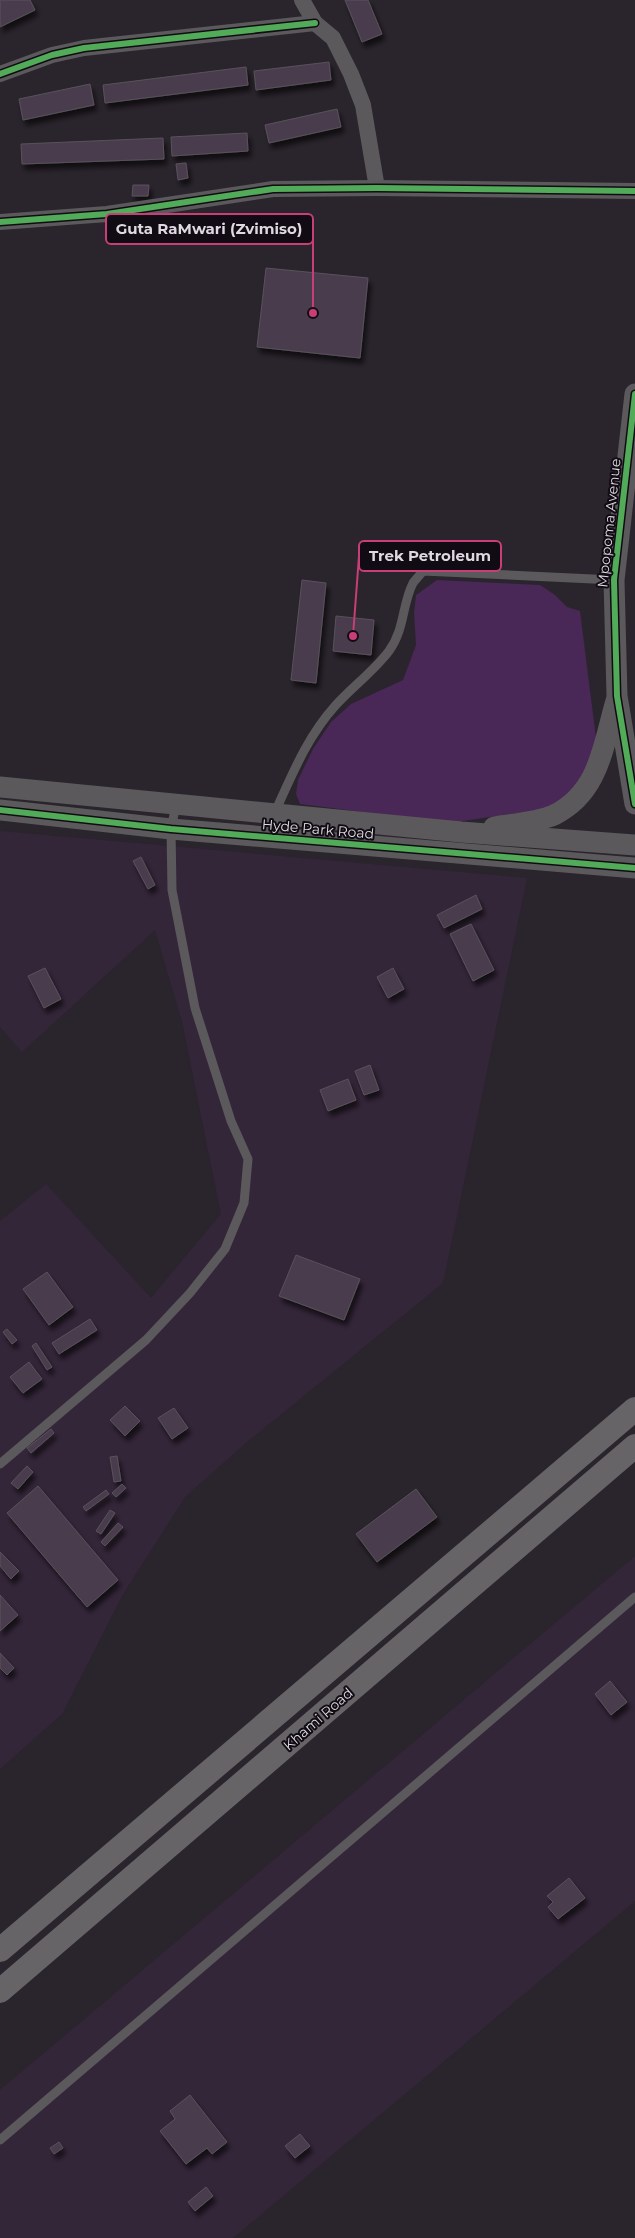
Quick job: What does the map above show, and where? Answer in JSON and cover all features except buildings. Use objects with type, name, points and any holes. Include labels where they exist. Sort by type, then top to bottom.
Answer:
[{"type":"main road","points":[[0,1950],[635,1409]]},
{"type":"main road","name":"Khami Road","points":[[0,1991],[633,1452]]},
{"type":"street","points":[[302,0],[315,23],[333,38],[354,82],[363,105],[377,188]]},
{"type":"street","points":[[0,74],[52,55],[84,48],[315,23]]},
{"type":"street","points":[[0,222],[107,214],[273,189],[377,188],[635,191]]},
{"type":"street","name":"Mpopoma Avenue","points":[[635,394],[614,580],[618,696],[635,804]]},
{"type":"street","points":[[618,696],[635,734]]},
{"type":"street","points":[[462,832],[553,816],[577,800],[595,774],[618,696]]},
{"type":"street","name":"Hyde Park Road","points":[[0,787],[275,812],[462,832],[635,846]]},
{"type":"street","name":"Hyde Park Road","points":[[0,810],[171,829],[635,868]]},
{"type":"lane","points":[[275,812],[303,753],[318,728],[336,705],[390,650],[403,623],[413,583],[423,571],[614,580]]},
{"type":"lane","points":[[0,1464],[152,1333],[190,1293],[225,1249],[244,1203],[248,1159],[231,1121],[195,1008],[172,890],[171,829],[176,804]]},
{"type":"lane","points":[[0,2140],[635,1597]]},
{"type":"shaded area","points":[[437,580],[540,585],[555,595],[567,607],[580,611],[596,738],[591,769],[575,792],[551,808],[450,823],[300,804],[296,794],[298,780],[313,749],[331,722],[351,704],[403,680],[416,645],[414,613],[416,595]]},
{"type":"shaded area","points":[[0,831],[527,878],[443,1283],[247,1442],[185,1497],[123,1594],[62,1714],[0,1769],[0,1221],[46,1184],[151,1298],[221,1214],[182,1021],[155,930],[22,1052],[0,1027]]},
{"type":"shaded area","points":[[635,1556],[635,1901],[233,2238],[0,2238],[0,2090]]},
{"type":"cycle path","points":[[0,74],[52,55],[84,48],[315,23]]},
{"type":"cycle path","points":[[0,222],[107,214],[273,189],[377,188],[635,191]]},
{"type":"cycle path","points":[[635,394],[614,580],[617,696],[635,804]]},
{"type":"cycle path","points":[[0,810],[171,829],[635,868]]},
{"type":"place","name":"Guta RaMwari (Zvimiso)","points":[[313,313]]},
{"type":"place","name":"Trek Petroleum","points":[[353,636]]}]
